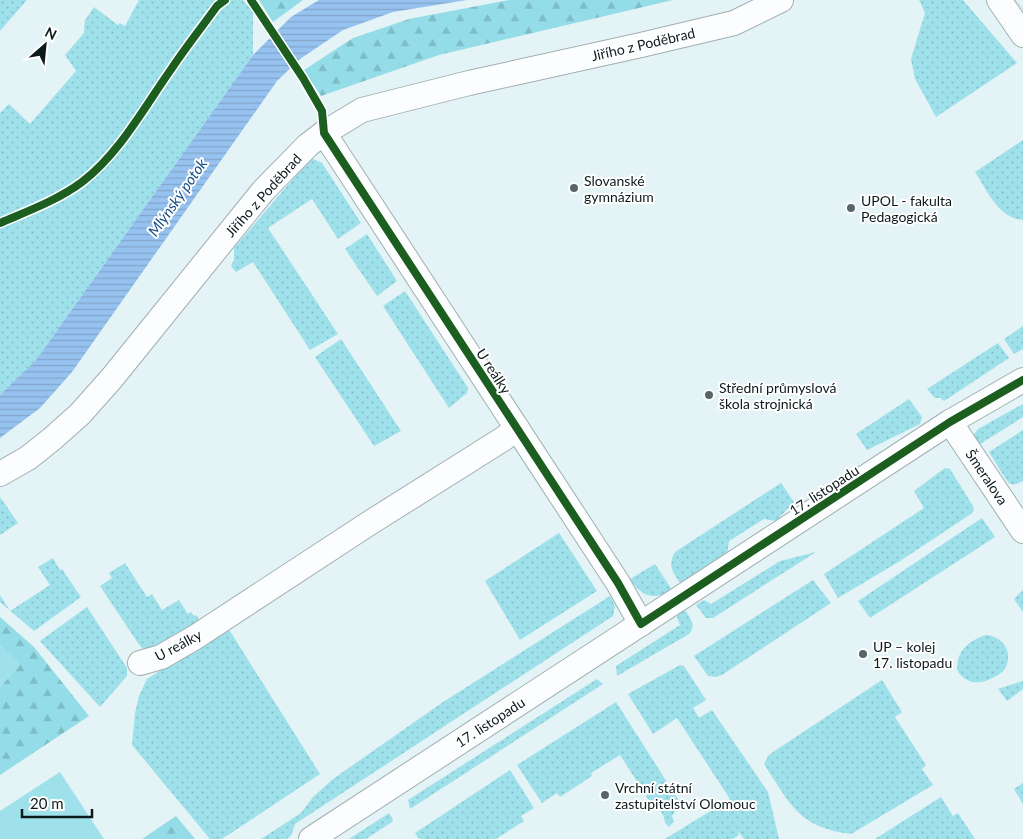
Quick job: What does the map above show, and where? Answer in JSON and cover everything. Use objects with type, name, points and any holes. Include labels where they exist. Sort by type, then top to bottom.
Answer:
[{"type":"street","name":"Jiřího z Poděbrad","points":[[0,474],[28,458],[80,414],[112,378],[263,191],[294,158],[324,133],[362,110],[379,105],[734,23],[781,0]]},
{"type":"street","points":[[999,0],[1023,35]]},
{"type":"street","name":"U reálky","points":[[324,133],[618,583],[641,624]]},
{"type":"street","name":"17. listopadu","points":[[311,839],[950,422],[1023,380]]},
{"type":"street","name":"Šmeralova","points":[[950,422],[1023,531]]},
{"type":"street","name":"U reálky","points":[[140,663],[161,657],[194,638],[368,524],[503,439],[517,428]]},
{"type":"shaded area","points":[[0,0],[27,0],[0,31]]},
{"type":"shaded area","points":[[139,0],[243,0],[253,12],[253,55],[36,360],[0,395],[0,113],[9,104],[30,124],[76,71],[65,55],[84,33],[85,19],[94,7],[118,25],[120,23],[125,26]]},
{"type":"shaded area","points":[[919,0],[963,0],[1017,63],[936,117],[915,79],[911,59],[925,13]]},
{"type":"shaded area","points":[[1023,140],[1023,220],[1014,218],[1000,209],[975,172]]},
{"type":"shaded area","points":[[311,158],[322,163],[361,223],[338,239],[312,199],[268,228],[338,334],[310,350],[253,262],[236,272],[231,266],[234,260],[234,248]]},
{"type":"shaded area","points":[[367,234],[397,281],[377,296],[345,249]]},
{"type":"shaded area","points":[[405,291],[468,388],[467,393],[449,408],[383,306]]},
{"type":"shaded area","points":[[1023,326],[1023,349],[1014,354],[1004,339]]},
{"type":"shaded area","points":[[341,339],[401,431],[374,446],[315,357]]},
{"type":"shaded area","points":[[998,343],[1009,358],[944,401],[940,398],[935,398],[927,389]]},
{"type":"shaded area","points":[[909,399],[922,417],[920,424],[867,450],[856,434]]},
{"type":"shaded area","points":[[1023,404],[1023,417],[977,446],[972,437],[978,429]]},
{"type":"shaded area","points":[[1023,430],[1023,481],[1013,484],[1007,481],[989,452]]},
{"type":"shaded area","points":[[945,468],[950,469],[973,506],[974,510],[971,514],[900,561],[838,598],[824,574],[924,508],[914,491]]},
{"type":"shaded area","points":[[781,483],[794,502],[776,521],[764,519],[729,541],[727,555],[681,584],[671,565],[675,552]]},
{"type":"shaded area","points":[[0,497],[18,523],[0,535]]},
{"type":"shaded area","points":[[982,518],[995,537],[870,618],[858,601]]},
{"type":"shaded area","points":[[559,533],[597,591],[520,640],[485,581]]},
{"type":"shaded area","points":[[816,552],[713,618],[706,618],[696,605],[704,600],[711,604],[780,561]]},
{"type":"shaded area","points":[[53,558],[81,597],[34,631],[10,611],[50,585],[38,567]]},
{"type":"shaded area","points":[[125,563],[147,597],[152,594],[162,610],[179,600],[188,614],[191,612],[194,616],[196,615],[202,624],[147,652],[140,646],[100,586],[112,578],[109,573]]},
{"type":"shaded area","points":[[655,564],[672,590],[654,596],[639,590],[630,579]]},
{"type":"shaded area","points":[[813,580],[831,603],[722,675],[716,677],[708,676],[694,656]]},
{"type":"shaded area","points":[[1023,590],[1023,612],[1014,599]]},
{"type":"shaded area","points":[[0,595],[9,610],[0,602]]},
{"type":"shaded area","points":[[610,596],[615,606],[613,616],[295,824],[291,836],[286,839],[261,839],[301,813],[313,797],[333,779],[443,702]]},
{"type":"shaded area","points":[[87,607],[127,668],[127,676],[100,707],[40,641]]},
{"type":"shaded area","points":[[685,610],[693,625],[689,634],[617,676],[616,666],[680,625],[677,617],[678,614]]},
{"type":"shaded area","points":[[228,628],[320,774],[222,839],[210,839],[132,745],[135,713],[139,696],[147,679]]},
{"type":"shaded area","points":[[986,635],[997,638],[1005,646],[1008,657],[1005,669],[994,677],[982,682],[969,681],[958,672],[958,659],[964,648],[974,640]]},
{"type":"shaded area","points":[[0,646],[20,665],[0,687]]},
{"type":"shaded area","points":[[680,665],[684,666],[706,700],[693,708],[699,718],[712,710],[768,792],[779,839],[744,839],[738,831],[739,835],[733,839],[665,839],[730,799],[677,718],[653,734],[628,694]]},
{"type":"shaded area","points":[[597,679],[603,684],[410,809],[408,800]]},
{"type":"shaded area","points":[[882,680],[902,712],[895,717],[926,765],[922,769],[933,785],[851,834],[819,826],[807,820],[789,802],[764,764],[768,756],[773,752]]},
{"type":"shaded area","points":[[1023,681],[1023,689],[1007,701],[998,689]]},
{"type":"shaded area","points":[[616,702],[679,801],[678,807],[672,816],[674,821],[669,827],[665,823],[662,812],[652,805],[620,755],[591,773],[592,776],[560,797],[557,793],[542,803],[517,765]]},
{"type":"shaded area","points":[[510,770],[534,808],[521,816],[524,821],[496,839],[419,839],[415,833]]},
{"type":"shaded area","points":[[60,772],[104,839],[0,839],[0,811]]},
{"type":"shaded area","points":[[1023,783],[1023,804],[1014,789]]},
{"type":"shaded area","points":[[941,797],[953,816],[958,813],[975,839],[875,839]]},
{"type":"shaded area","points":[[389,813],[393,819],[392,822],[366,839],[349,839]]},
{"type":"green space","points":[[259,0],[303,0],[273,22]]},
{"type":"green space","points":[[509,0],[673,0],[439,55],[321,96],[304,70],[353,38],[409,19]]},
{"type":"green space","points":[[0,617],[34,647],[89,716],[0,775],[0,687],[20,665],[0,646]]},
{"type":"green space","points":[[176,816],[195,839],[142,839]]},
{"type":"water","name":"Mlýnský potok","points":[[319,0],[467,0],[393,12],[343,30],[300,59],[277,81],[72,372],[40,408],[0,438],[0,395],[36,360],[253,55],[291,17]]},
{"type":"tram line","points":[[1015,0],[1023,9]]},
{"type":"cycle path","points":[[0,223],[63,194],[96,170],[120,143],[188,45],[217,6],[225,0]]},
{"type":"cycle path","points":[[251,0],[303,78],[322,111],[324,133],[618,583],[641,624],[950,422],[1023,380]]},
{"type":"place","name":"Slovanské gymnázium","points":[[574,188]]},
{"type":"place","name":"UPOL - fakulta Pedagogická","points":[[851,208]]},
{"type":"place","name":"Střední průmyslová škola strojnická","points":[[709,395]]},
{"type":"place","name":"UP – kolej 17. listopadu","points":[[863,654]]},
{"type":"place","name":"Vrchní státní zastupitelství Olomouc","points":[[605,795]]}]
